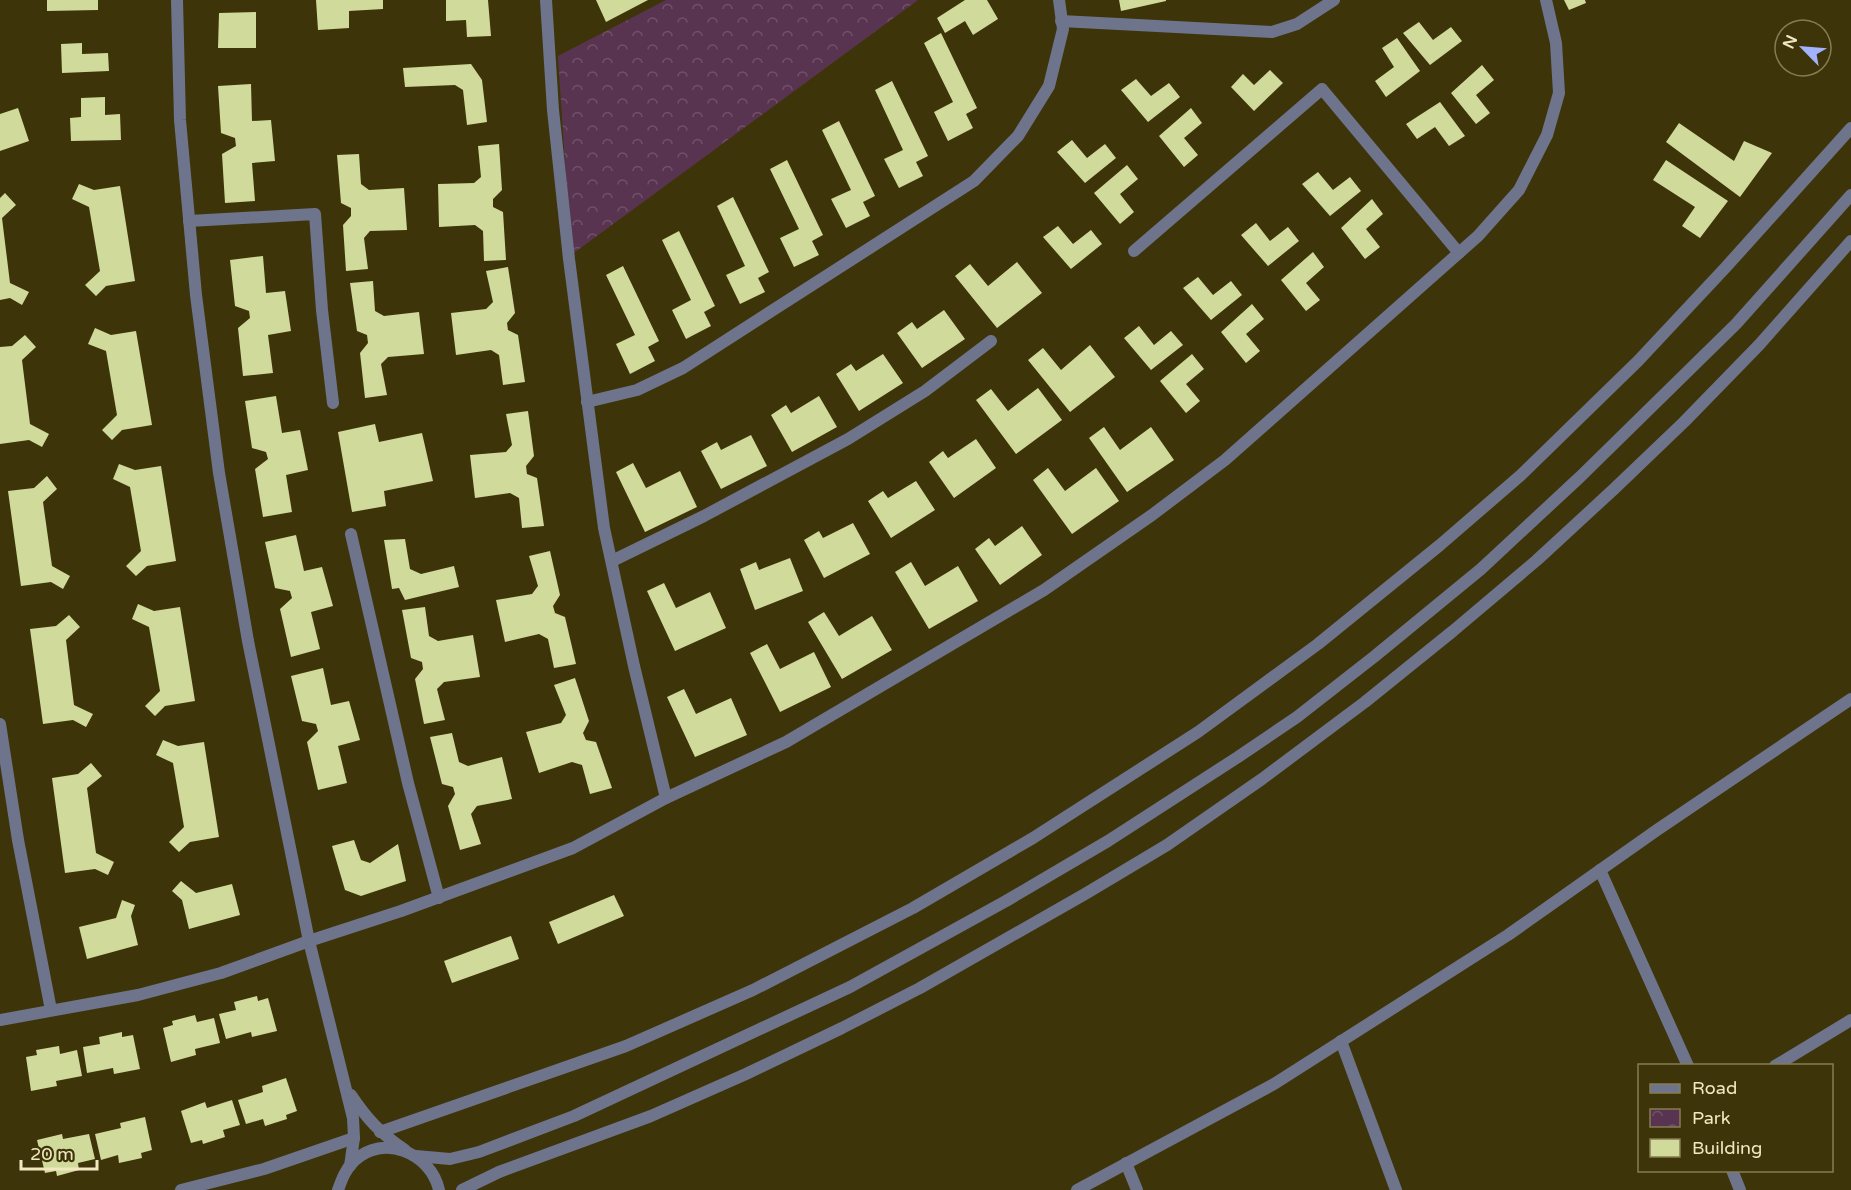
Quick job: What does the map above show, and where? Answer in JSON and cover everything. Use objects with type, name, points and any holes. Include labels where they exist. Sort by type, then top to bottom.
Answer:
[{"type":"street","points":[[177,0],[180,120],[196,295],[219,473],[248,641],[309,941],[353,1118],[354,1138],[350,1166]]},
{"type":"street","points":[[546,0],[553,110],[569,259],[604,528],[666,798]]},
{"type":"street","points":[[587,402],[637,390],[683,368],[974,181],[1018,136],[1049,86],[1063,28],[1059,0]]},
{"type":"street","points":[[1061,21],[1272,32],[1297,24],[1334,0]]},
{"type":"street","points":[[0,1020],[138,995],[221,974],[309,941],[439,898],[573,848],[666,798],[786,742],[1054,583],[1152,515],[1225,460],[1460,253],[1519,190],[1548,135],[1559,93],[1556,44],[1546,0]]},
{"type":"street","points":[[1134,251],[1322,89],[1460,253]]},
{"type":"street","points":[[380,1132],[626,1046],[753,990],[912,908],[1033,838],[1198,732],[1318,644],[1440,545],[1521,475],[1638,361],[1851,128]]},
{"type":"street","points":[[336,1189],[355,1160],[370,1151],[387,1148],[450,1159],[479,1152],[574,1116],[850,987],[1006,901],[1108,841],[1248,751],[1297,717],[1375,657],[1497,553],[1580,477],[1736,324],[1851,195]]},
{"type":"street","points":[[189,221],[315,214],[322,310],[333,403]]},
{"type":"street","points":[[462,1190],[499,1172],[651,1116],[842,1028],[940,976],[1167,845],[1262,779],[1365,702],[1453,632],[1537,560],[1684,422],[1759,345],[1851,241]]},
{"type":"street","points":[[612,561],[704,516],[848,439],[925,391],[991,341]]},
{"type":"street","points":[[351,534],[408,783],[439,898]]},
{"type":"street","points":[[1077,1190],[1274,1084],[1508,935],[1851,699]]},
{"type":"street","points":[[0,724],[18,840],[51,1010]]},
{"type":"street","points":[[1600,870],[1688,1064]]},
{"type":"street","points":[[1777,1064],[1851,1020]]},
{"type":"street","points":[[1341,1041],[1396,1190]]},
{"type":"street","points":[[346,1089],[380,1132],[420,1158],[432,1171],[439,1190]]},
{"type":"street","points":[[181,1190],[264,1168],[354,1138]]},
{"type":"street","points":[[1126,1163],[1137,1190]]},
{"type":"street","points":[[1733,1172],[1740,1190]]},
{"type":"green space","points":[[666,0],[918,0],[571,255],[558,56]]},
{"type":"building","points":[[47,0],[98,0],[98,10],[47,11]]},
{"type":"building","points":[[316,0],[383,0],[383,9],[349,11],[349,28],[318,30]]},
{"type":"building","points":[[446,0],[488,0],[491,36],[467,37],[466,20],[446,21]]},
{"type":"building","points":[[596,0],[648,0],[606,22]]},
{"type":"building","points":[[965,0],[987,0],[998,19],[973,35],[965,21],[945,33],[937,18]]},
{"type":"building","points":[[1119,0],[1166,0],[1166,1],[1121,11]]},
{"type":"building","points":[[1564,0],[1585,0],[1586,3],[1569,10]]},
{"type":"building","points":[[256,12],[256,48],[218,48],[219,13]]},
{"type":"building","points":[[1419,22],[1433,40],[1451,27],[1462,41],[1430,65],[1403,33]]},
{"type":"building","points":[[941,33],[977,108],[966,114],[973,128],[948,141],[934,112],[953,102],[924,43]]},
{"type":"building","points":[[1397,38],[1420,71],[1386,97],[1375,81],[1394,67],[1382,48]]},
{"type":"building","points":[[82,43],[82,54],[108,53],[109,71],[62,73],[61,44]]},
{"type":"building","points":[[471,64],[482,80],[487,122],[467,125],[463,90],[455,85],[405,87],[403,68]]},
{"type":"building","points":[[1482,65],[1494,80],[1476,95],[1490,113],[1476,124],[1451,93]]},
{"type":"building","points":[[1270,70],[1283,83],[1254,111],[1231,87],[1243,74],[1254,85]]},
{"type":"building","points":[[1136,79],[1151,96],[1169,83],[1180,97],[1148,122],[1121,90]]},
{"type":"building","points":[[892,81],[928,156],[916,162],[923,176],[899,188],[884,159],[903,150],[875,90]]},
{"type":"building","points":[[251,84],[252,121],[271,120],[275,161],[252,163],[255,201],[225,203],[222,154],[236,146],[235,138],[221,133],[218,86]]},
{"type":"building","points":[[105,97],[105,115],[120,114],[121,140],[71,141],[70,118],[81,117],[81,98]]},
{"type":"building","points":[[1440,102],[1465,136],[1449,146],[1435,127],[1417,139],[1406,124]]},
{"type":"building","points":[[18,108],[29,141],[0,151],[0,114]]},
{"type":"building","points":[[1191,108],[1202,123],[1184,138],[1198,155],[1184,167],[1159,136]]},
{"type":"building","points":[[839,121],[875,196],[863,202],[870,216],[846,228],[831,199],[851,190],[822,130]]},
{"type":"building","points":[[1679,123],[1734,161],[1744,141],[1772,153],[1740,197],[1666,142]]},
{"type":"building","points":[[1072,140],[1087,158],[1105,144],[1116,158],[1085,183],[1057,152]]},
{"type":"building","points":[[499,144],[502,190],[493,199],[493,207],[503,212],[506,260],[484,261],[483,231],[475,225],[439,227],[438,184],[474,183],[481,177],[478,146]]},
{"type":"building","points":[[359,154],[361,184],[369,190],[404,188],[407,230],[370,231],[364,238],[368,269],[346,271],[343,225],[351,216],[351,208],[341,203],[337,155]]},
{"type":"building","points":[[787,160],[823,235],[812,241],[819,255],[794,267],[780,238],[799,229],[770,169]]},
{"type":"building","points":[[1666,160],[1728,201],[1700,238],[1682,226],[1695,207],[1653,180]]},
{"type":"building","points":[[1127,165],[1138,179],[1120,194],[1134,212],[1120,224],[1094,193]]},
{"type":"building","points":[[1318,172],[1333,190],[1350,177],[1361,191],[1330,216],[1302,184]]},
{"type":"building","points":[[79,184],[94,190],[120,186],[135,281],[106,286],[96,296],[85,285],[100,271],[89,207],[72,199]]},
{"type":"building","points":[[5,193],[16,205],[2,218],[10,283],[29,292],[22,305],[10,298],[0,300],[0,198]]},
{"type":"building","points":[[733,197],[769,272],[758,278],[765,292],[740,304],[726,275],[745,266],[717,206]]},
{"type":"building","points":[[1372,199],[1383,214],[1366,229],[1380,247],[1365,259],[1341,228]]},
{"type":"building","points":[[1256,223],[1270,241],[1288,227],[1299,241],[1268,266],[1241,235]]},
{"type":"building","points":[[1058,226],[1073,244],[1091,230],[1102,244],[1071,269],[1043,237]]},
{"type":"building","points":[[679,231],[715,306],[704,312],[711,326],[686,339],[672,310],[691,300],[662,240]]},
{"type":"building","points":[[1313,252],[1324,267],[1306,283],[1320,300],[1306,311],[1281,280]]},
{"type":"building","points":[[263,256],[266,293],[285,291],[291,331],[268,335],[273,373],[243,376],[238,328],[250,318],[249,311],[235,306],[230,260]]},
{"type":"building","points":[[1017,262],[1042,293],[997,328],[955,276],[970,264],[988,286]]},
{"type":"building","points":[[623,266],[659,341],[648,347],[655,361],[630,374],[616,344],[635,335],[606,275]]},
{"type":"building","points":[[508,267],[515,313],[507,323],[508,330],[518,335],[525,382],[503,385],[499,355],[491,350],[456,355],[451,313],[486,309],[493,302],[486,271]]},
{"type":"building","points":[[1198,277],[1213,295],[1231,281],[1242,295],[1211,320],[1183,288]]},
{"type":"building","points":[[373,281],[375,311],[384,316],[419,312],[424,354],[388,357],[381,364],[387,395],[365,398],[360,353],[368,343],[367,335],[357,331],[350,283]]},
{"type":"building","points":[[1252,304],[1264,319],[1246,334],[1260,351],[1246,363],[1221,332]]},
{"type":"building","points":[[944,310],[965,339],[922,368],[897,333],[912,322],[917,329]]},
{"type":"building","points":[[1139,326],[1154,345],[1171,331],[1183,345],[1151,370],[1124,338]]},
{"type":"building","points":[[95,328],[111,335],[136,331],[152,425],[122,430],[112,440],[102,430],[117,415],[106,351],[88,344]]},
{"type":"building","points":[[25,335],[36,347],[22,360],[30,424],[49,434],[42,447],[29,440],[0,444],[0,347],[12,346]]},
{"type":"building","points":[[1090,345],[1115,377],[1070,412],[1028,360],[1043,348],[1061,370]]},
{"type":"building","points":[[883,354],[903,383],[859,411],[836,374],[851,364],[856,371]]},
{"type":"building","points":[[1192,354],[1204,369],[1186,384],[1200,401],[1186,413],[1160,381]]},
{"type":"building","points":[[1038,388],[1062,420],[1016,454],[976,400],[991,389],[1008,411]]},
{"type":"building","points":[[276,396],[282,433],[300,430],[308,470],[286,475],[292,512],[263,517],[255,469],[268,459],[266,452],[252,448],[245,401]]},
{"type":"building","points":[[819,396],[837,427],[792,452],[771,415],[786,405],[791,413]]},
{"type":"building","points":[[528,411],[534,456],[526,466],[527,474],[537,478],[544,526],[522,528],[519,498],[510,493],[475,498],[470,455],[506,452],[512,445],[506,414]]},
{"type":"building","points":[[375,424],[379,442],[422,433],[433,481],[384,491],[386,506],[352,512],[338,432]]},
{"type":"building","points":[[1104,427],[1120,450],[1151,427],[1174,460],[1127,492],[1089,438]]},
{"type":"building","points":[[751,435],[767,466],[721,489],[701,451],[717,442],[721,450]]},
{"type":"building","points":[[976,439],[996,468],[954,498],[929,462],[943,451],[948,458]]},
{"type":"building","points":[[633,463],[646,488],[680,471],[697,507],[645,532],[616,472]]},
{"type":"building","points":[[119,464],[135,470],[161,466],[176,561],[147,566],[136,576],[126,566],[141,551],[130,487],[113,479]]},
{"type":"building","points":[[1048,468],[1065,491],[1096,468],[1119,501],[1072,534],[1033,480]]},
{"type":"building","points":[[47,476],[57,489],[43,502],[52,566],[70,576],[63,589],[51,582],[21,586],[8,491],[34,488]]},
{"type":"building","points":[[916,481],[935,510],[891,538],[868,501],[883,491],[888,498]]},
{"type":"building","points":[[853,523],[870,554],[824,578],[804,540],[819,531],[823,538]]},
{"type":"building","points":[[1022,526],[1042,555],[1000,585],[975,549],[989,538],[995,546]]},
{"type":"building","points":[[296,535],[304,571],[322,567],[333,606],[311,612],[320,649],[291,657],[280,609],[292,598],[290,591],[275,588],[265,542]]},
{"type":"building","points":[[405,539],[410,569],[421,574],[454,566],[459,587],[405,600],[399,588],[392,589],[384,540]]},
{"type":"building","points":[[550,551],[560,595],[553,606],[555,613],[565,617],[576,664],[554,668],[548,639],[539,634],[505,642],[496,600],[532,594],[538,586],[529,556]]},
{"type":"building","points":[[790,558],[803,591],[755,610],[740,569],[756,562],[759,570]]},
{"type":"building","points":[[911,562],[925,586],[958,566],[978,601],[929,629],[895,572]]},
{"type":"building","points":[[664,583],[676,608],[710,592],[726,628],[675,651],[647,591]]},
{"type":"building","points":[[138,604],[154,611],[180,607],[195,701],[165,706],[155,716],[145,706],[160,691],[149,627],[132,619]]},
{"type":"building","points":[[425,607],[429,636],[438,641],[473,635],[480,677],[444,682],[437,689],[445,720],[424,724],[415,679],[423,669],[422,662],[411,658],[402,610]]},
{"type":"building","points":[[824,612],[839,636],[872,616],[892,650],[842,679],[808,622]]},
{"type":"building","points":[[69,615],[80,627],[66,640],[74,705],[93,714],[86,727],[73,720],[43,724],[30,629],[56,626]]},
{"type":"building","points":[[767,644],[780,669],[814,652],[831,687],[780,712],[750,653]]},
{"type":"building","points":[[323,668],[331,705],[349,701],[360,740],[338,746],[347,783],[318,790],[307,742],[318,731],[316,724],[302,721],[291,676]]},
{"type":"building","points":[[575,678],[589,721],[583,733],[586,740],[596,742],[612,788],[590,794],[582,765],[572,762],[539,773],[526,732],[561,723],[566,715],[554,685]]},
{"type":"building","points":[[684,689],[696,714],[731,698],[747,735],[695,757],[667,697]]},
{"type":"building","points":[[452,733],[459,762],[468,766],[502,757],[512,799],[477,806],[471,814],[481,844],[460,850],[448,806],[455,794],[453,787],[442,784],[430,737]]},
{"type":"building","points":[[163,740],[178,746],[204,742],[219,837],[190,842],[179,852],[169,842],[184,827],[173,763],[156,755]]},
{"type":"building","points":[[91,763],[102,776],[87,788],[96,853],[114,862],[108,875],[95,869],[65,873],[52,778],[78,774]]},
{"type":"building","points":[[354,840],[361,860],[370,863],[398,844],[406,881],[361,896],[345,890],[332,846]]},
{"type":"building","points":[[181,881],[196,893],[232,884],[240,915],[189,929],[182,900],[172,891]]},
{"type":"building","points":[[614,895],[624,916],[558,944],[549,922]]},
{"type":"building","points":[[122,900],[135,905],[131,916],[138,945],[87,959],[79,927],[116,918]]},
{"type":"building","points":[[511,936],[519,959],[452,983],[444,961]]},
{"type":"building","points":[[257,996],[258,1001],[268,998],[277,1031],[252,1037],[251,1032],[226,1039],[219,1014],[236,1010],[234,1002]]},
{"type":"building","points":[[195,1015],[197,1022],[214,1018],[220,1043],[195,1049],[196,1055],[171,1062],[163,1028],[173,1025],[172,1021]]},
{"type":"building","points":[[122,1032],[122,1037],[133,1035],[140,1069],[114,1074],[113,1068],[87,1073],[83,1047],[100,1044],[99,1037]]},
{"type":"building","points":[[59,1046],[60,1054],[77,1050],[82,1076],[56,1081],[57,1086],[31,1091],[26,1057],[37,1055],[36,1050]]},
{"type":"building","points":[[286,1078],[297,1111],[286,1115],[287,1119],[265,1126],[263,1119],[246,1124],[238,1100],[263,1092],[262,1086]]},
{"type":"building","points":[[232,1100],[240,1125],[223,1130],[225,1137],[203,1144],[202,1140],[191,1143],[181,1111],[205,1102],[207,1108]]},
{"type":"building","points":[[145,1117],[152,1150],[141,1153],[142,1158],[119,1163],[118,1155],[101,1160],[95,1134],[121,1128],[120,1123]]},
{"type":"building","points":[[62,1134],[63,1139],[89,1134],[95,1159],[78,1163],[79,1170],[57,1176],[56,1171],[45,1173],[37,1140]]}]
